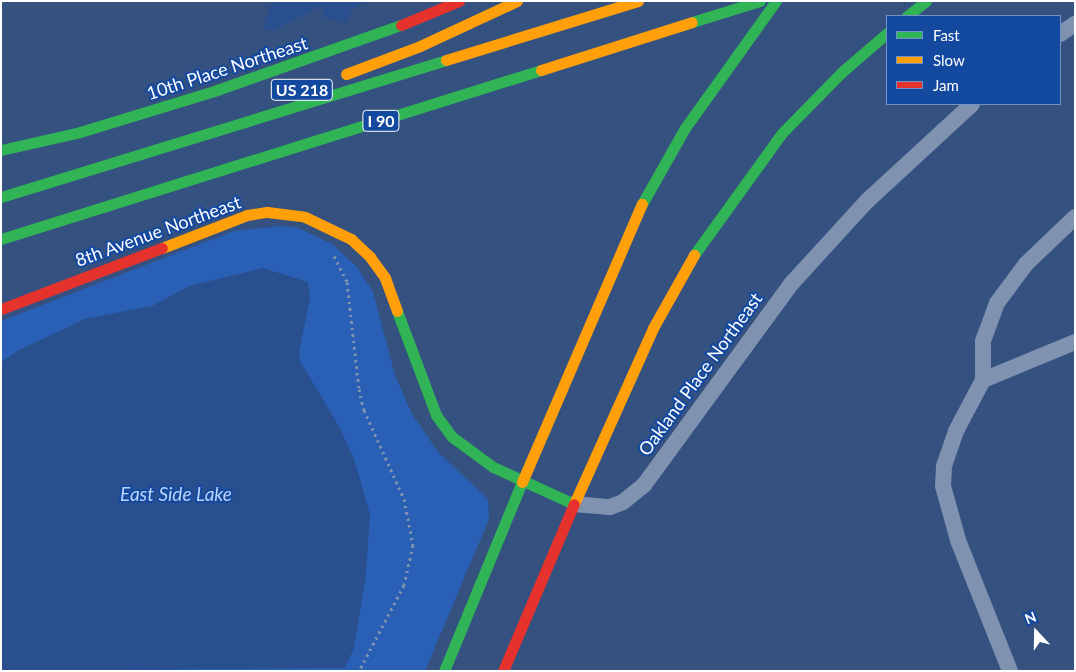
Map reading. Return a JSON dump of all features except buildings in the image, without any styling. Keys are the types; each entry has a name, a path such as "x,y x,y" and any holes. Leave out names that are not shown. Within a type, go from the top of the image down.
{"main road":[{"name":"10th Place Northeast","path":"1,150 80,132 209,93 328,53 459,1"},
{"name":"US 218","path":"333,78 420,46 517,1"},
{"name":"I 90","path":"1,197 638,1"},
{"name":"I 90","path":"1,239 760,1"},
{"path":"444,671 522,482 632,226 664,163 710,92 776,1"},
{"path":"908,15 926,1"},
{"path":"503,671 574,504 653,328 701,242 782,133 843,71 886,34"},
{"name":"US 218","path":"84,171 297,92"},
{"name":"8th Avenue Northeast","path":"1,309 247,215 267,212 305,217 351,239 370,256 385,278 428,396 442,424 463,446 522,482 574,504"}],"street":[{"path":"1061,33 1075,24"},
{"name":"Oakland Place Northeast","path":"574,504 595,508 610,507 623,502 644,484 792,283 868,201 971,105"},
{"path":"1010,671 958,540 944,486 944,466 956,431 983,380 983,341 997,303 1026,264 1075,216"},
{"path":"983,380 1075,342"}],"path":[{"path":"330,252 336,258 347,282 359,389 364,410 404,499 413,545 404,585 359,671"}],"shaded area":[{"name":"East Side Lake","path":"282,226 298,228 332,244 357,267 373,292 395,375 412,414 438,452 488,499 489,519 425,671 1,671 1,321 234,231"}],"water":[{"path":"273,1 365,1 352,10 345,24 323,17 323,5 273,31 266,30 263,26"},
{"name":"East Side Lake","path":"263,268 308,282 310,299 299,351 300,361 340,428 354,459 370,514 366,575 354,648 345,668 1,671 1,362 19,350 85,319 152,306 189,286"}],"traffic: fast":[{"path":"692,22 760,1"},
{"path":"642,204 685,128 776,1"},
{"path":"908,15 926,1"},
{"path":"1,150 80,132 217,90 401,25"},
{"path":"694,255 782,133 843,71 886,34"},
{"path":"1,197 446,60"},
{"path":"1,239 541,70"},
{"path":"397,311 436,415 451,436 493,467 574,504"},
{"path":"444,671 522,482"}],"traffic: slow":[{"path":"346,74 420,46 517,1"},
{"path":"446,60 638,1"},
{"path":"541,70 692,22"},
{"path":"522,482 642,204"},
{"path":"162,248 247,215 267,212 305,217 351,239 370,257 385,278 397,311"},
{"path":"574,504 653,328 694,255"}],"traffic: jam":[{"path":"401,25 459,1"},
{"path":"1,309 162,248"},
{"path":"503,671 574,504"}]}
